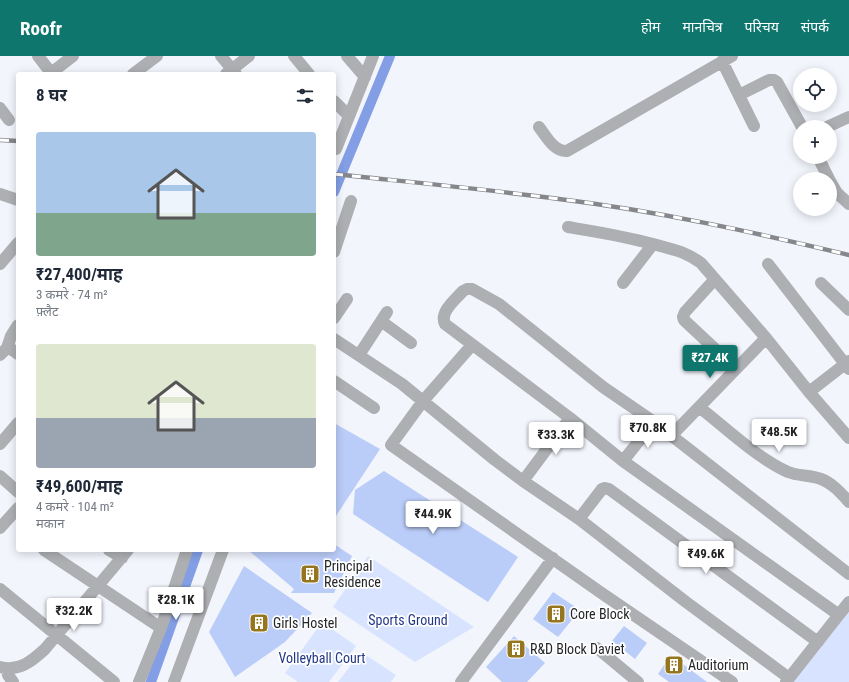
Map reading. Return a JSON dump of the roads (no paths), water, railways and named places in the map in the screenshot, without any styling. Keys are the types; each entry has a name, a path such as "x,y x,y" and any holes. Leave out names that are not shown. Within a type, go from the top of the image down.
{"street":[{"path":"38,56 50,72"},
{"path":"54,72 73,56"},
{"path":"136,72 157,56"},
{"path":"221,56 231,72 249,56"},
{"path":"294,56 307,72"},
{"path":"347,56 365,77"},
{"path":"336,149 373,56"},
{"path":"539,127 557,149 561,152 567,151 727,58 739,95 754,126"},
{"path":"739,95 769,80 774,80 777,82 798,120"},
{"path":"336,103 349,116"},
{"path":"0,108 8,120"},
{"path":"837,122 849,117"},
{"path":"837,193 849,204"},
{"path":"0,194 16,199"},
{"path":"336,246 351,201"},
{"path":"568,227 623,236 691,255 701,263 766,338 809,392 849,438"},
{"path":"623,283 654,244"},
{"path":"0,264 16,245"},
{"path":"768,264 848,365 809,392"},
{"path":"715,279 685,312 683,317 684,320 715,349"},
{"path":"820,283 849,310"},
{"path":"839,615 624,461 570,418 472,345 446,324 444,321 445,312 463,291 467,289 477,291 499,304 604,386 654,422 849,574"},
{"path":"336,315 346,299"},
{"path":"359,355 384,317 411,343"},
{"path":"4,351 16,329"},
{"path":"671,436 766,338"},
{"path":"336,340 402,384 523,481 579,519 788,680 849,602"},
{"path":"472,345 423,401 391,445 732,682"},
{"path":"4,351 11,349 16,353"},
{"path":"336,382 374,408"},
{"path":"700,407 756,452 773,463 789,472 821,479 833,486 849,502"},
{"path":"523,481 570,418"},
{"path":"624,461 654,422"},
{"path":"0,444 16,425"},
{"path":"0,476 16,490"},
{"path":"579,519 602,490 605,488 609,489 818,642"},
{"path":"0,528 16,510"},
{"path":"47,552 161,628"},
{"path":"139,682 161,628 185,552"},
{"path":"174,682 222,552"},
{"path":"13,682 3,668 26,665 45,649 125,554"},
{"path":"461,682 553,558"},
{"path":"0,589 114,682"},
{"path":"597,648 638,682"}],"waterway":[{"path":"336,187 390,56"},
{"path":"151,682 197,552"}],"railway":[{"path":"0,140 16,141"},
{"path":"336,174 503,192 596,204 741,230 849,255"}],"place":[{"name":"Principal Residence","path":"310,574"},
{"name":"Core Block","path":"556,614"},
{"name":"Girls Hostel","path":"259,623"},
{"name":"R&D Block Daviet","path":"516,649"},
{"name":"Auditorium","path":"674,665"}],"park label":[{"name":"Sports Ground","path":"408,620"},
{"name":"Volleyball Court","path":"322,658"}]}
